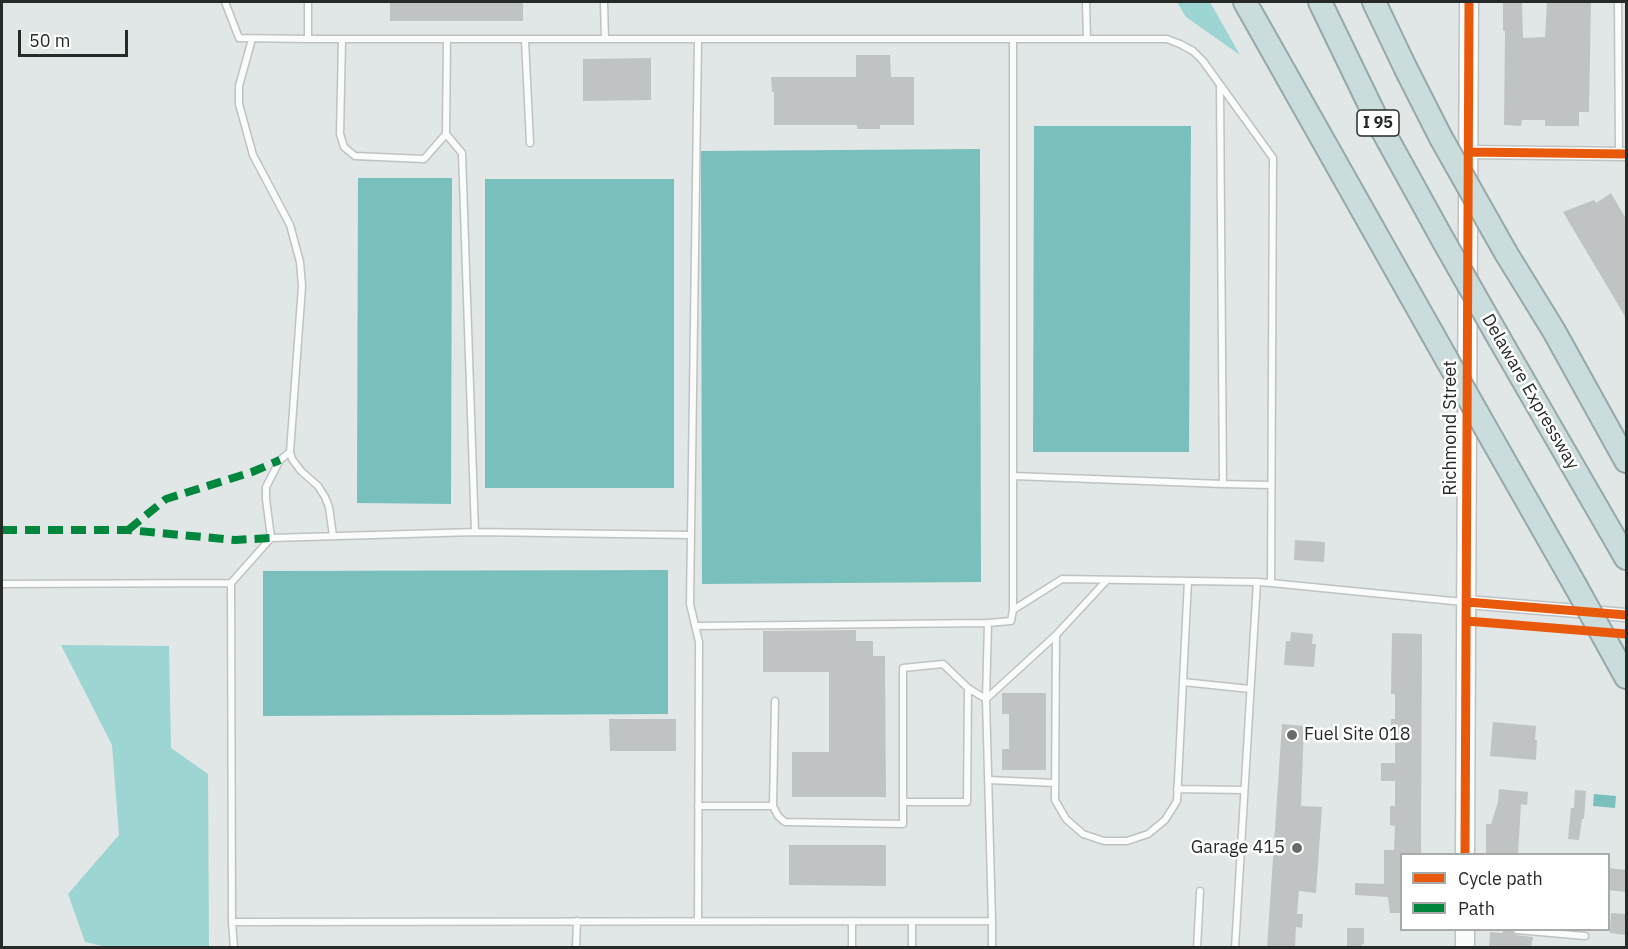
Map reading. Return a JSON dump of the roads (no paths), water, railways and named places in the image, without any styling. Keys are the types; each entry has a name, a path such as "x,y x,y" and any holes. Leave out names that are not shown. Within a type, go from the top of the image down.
{"highway":[{"path":"1245,2 1626,677"},
{"name":"Delaware Expressway","path":"1320,2 1379,124 1626,558"},
{"name":"I 95","path":"1374,2 1442,138 1626,461"},
{"path":"1554,331 1626,438"}],"main road":[{"name":"Richmond Street","path":"1465,853 1469,2"},
{"path":"1465,931 1465,948"}],"street":[{"path":"1469,152 1623,154"},
{"path":"1467,602 1626,615"}],"lane":[{"path":"225,2 239,38 252,39 1167,39 1193,51 1203,61 1273,158 1271,583"},
{"path":"308,2 308,39"},
{"path":"604,2 605,39"},
{"path":"1086,2 1087,39"},
{"path":"1618,2 1623,154"},
{"path":"252,39 239,86 242,122 253,155 290,225 300,262 302,286 290,452 301,471 318,486 325,497 329,507 333,536"},
{"path":"695,626 1011,621 1013,610 1013,39"},
{"path":"342,40 340,134 341,141 349,153 356,156 424,159 446,134"},
{"path":"447,40 446,134 462,153 475,532"},
{"path":"525,40 530,143"},
{"path":"698,40 690,604 699,642 698,921"},
{"path":"1220,85 1223,484"},
{"path":"271,538 266,499 267,487 280,460 290,452"},
{"path":"1013,476 1271,485"},
{"path":"234,948 231,583 271,538 475,532 691,535"},
{"path":"1013,610 1062,579 1257,582 1467,602"},
{"path":"986,699 1056,635 1107,580"},
{"path":"1056,635 1055,800 1066,819 1083,834 1104,841 1126,841 1148,834 1165,820 1176,801 1188,581"},
{"path":"1234,948 1257,582"},
{"path":"2,584 231,583"},
{"path":"988,623 986,699 992,948"},
{"path":"775,701 773,806 778,816 785,822 903,824 903,668 943,664 968,688 986,699"},
{"path":"1183,682 1250,689"},
{"path":"903,802 967,802 968,688"},
{"path":"989,780 1055,783"},
{"path":"1177,789 1244,790"},
{"path":"698,806 773,806"},
{"path":"1197,948 1200,891"},
{"path":"576,948 577,921"},
{"path":"852,921 852,948"},
{"path":"912,921 912,948"},
{"path":"232,922 992,921"},
{"path":"1529,931 1585,936"}],"place":[{"name":"Fuel Site 018","path":"1292,735"},
{"name":"Garage 415","path":"1297,848"}]}
